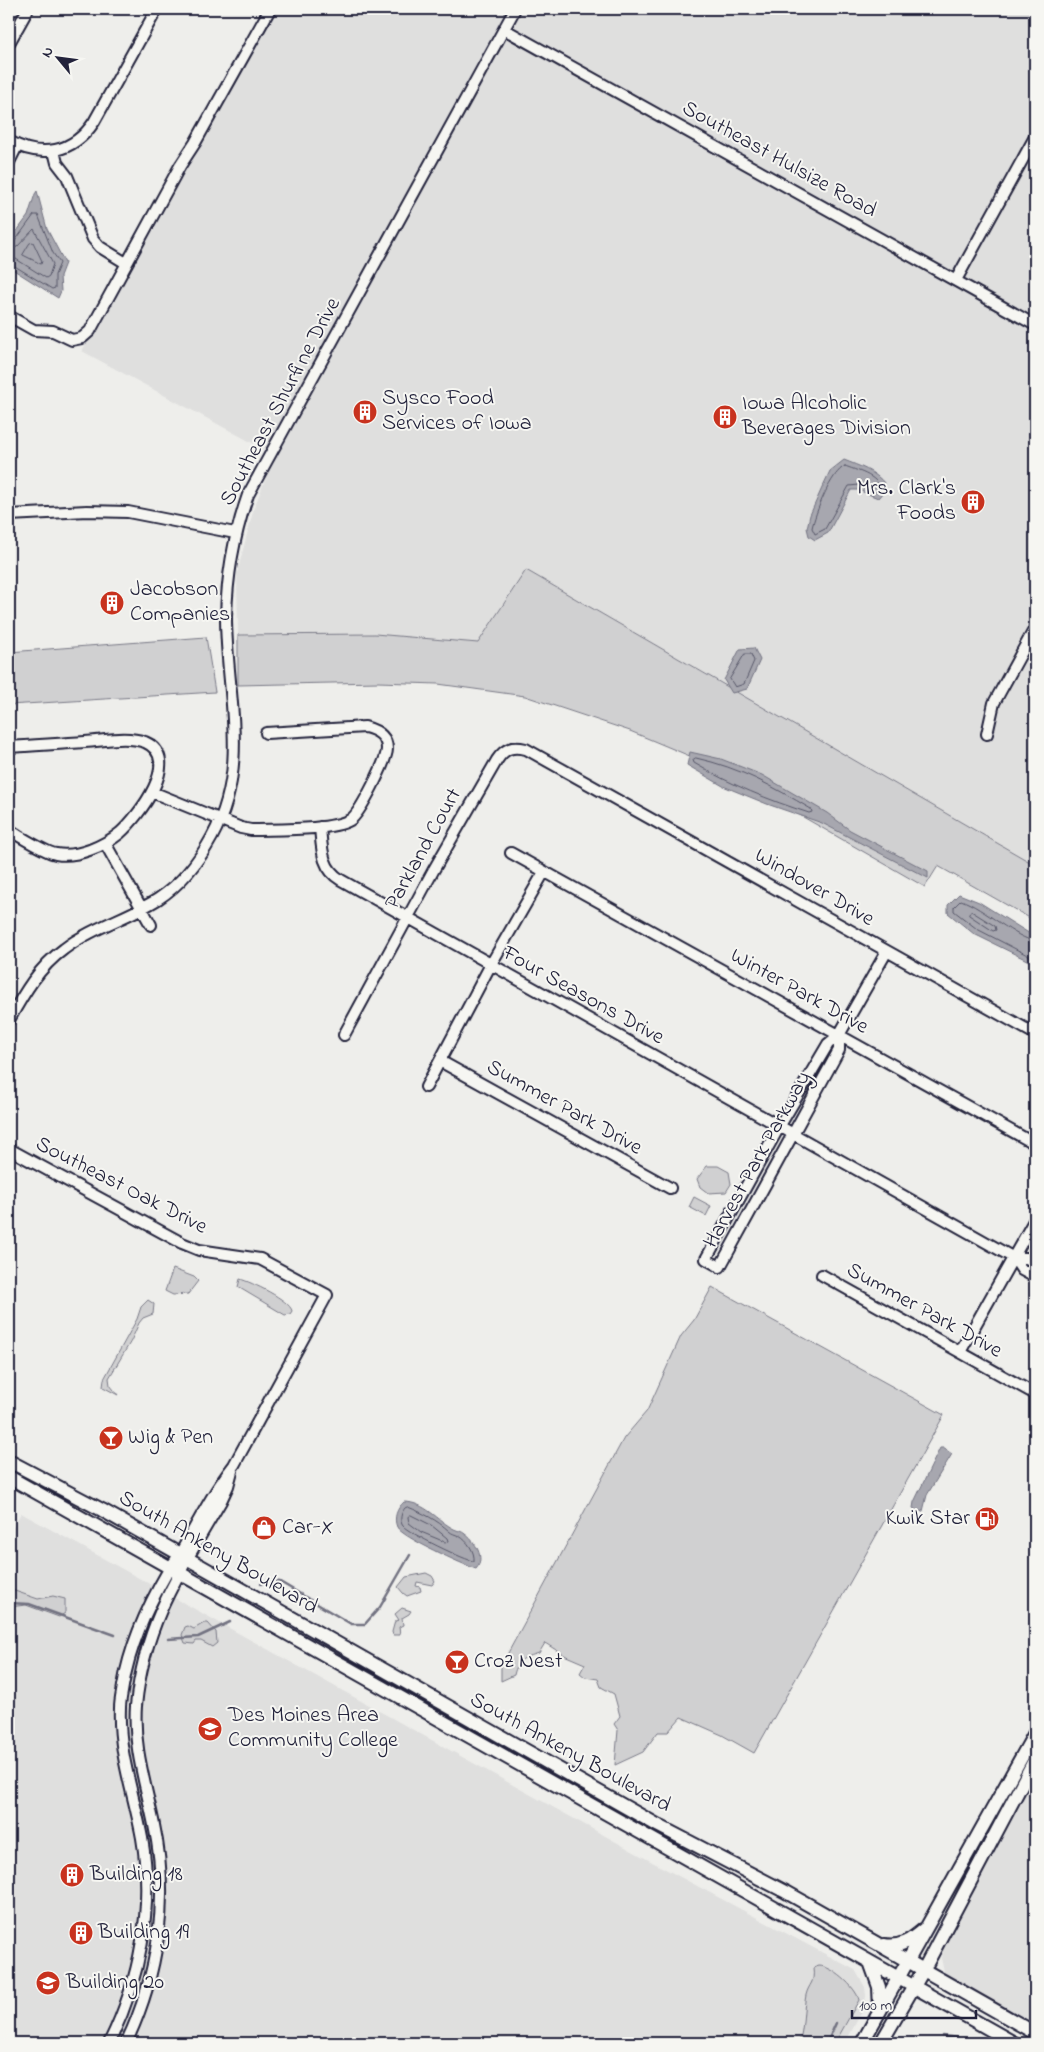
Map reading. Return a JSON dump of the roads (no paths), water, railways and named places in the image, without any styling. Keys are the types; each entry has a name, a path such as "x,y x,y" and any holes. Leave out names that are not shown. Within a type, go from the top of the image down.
{"main road":[{"name":"South Ankeny Boulevard","path":"9,1461 184,1557 674,1834 786,1892 879,1945 903,1970 919,1978 1014,2043"},
{"name":"South Ankeny Boulevard","path":"9,1477 870,1962 903,1970 1035,2033"},
{"path":"479,1742 487,1729"},
{"path":"862,2043 1035,1733"},
{"path":"881,2043 919,1978 1035,1759"},
{"path":"879,1945 900,1946 913,1939 929,1924"},
{"path":"870,1962 880,1987 880,2010"}],"street":[{"path":"9,162 13,144 36,152 54,151 72,144 89,130 156,9"},
{"path":"9,316 34,330 53,331 72,340 82,338 90,331 126,263 270,9"},
{"name":"Southeast Shurfine Drive","path":"9,1020 38,973 63,949 164,894 193,866 206,848 221,820 229,794 234,767 226,617 231,554 235,534 248,495 515,9"},
{"path":"9,43 24,10"},
{"name":"Southeast Hulsize Road","path":"504,29 1035,325"},
{"path":"956,280 1035,137"},
{"path":"54,151 57,162 67,176 93,240 100,247 126,263"},
{"path":"9,515 87,511 128,512 235,534"},
{"path":"987,734 994,703 1035,628"},
{"path":"152,792 241,828 252,830 320,827 350,820 359,811 384,760 387,749 384,738 377,731 365,727 266,733"},
{"path":"9,747 113,739 144,742 153,747 159,759 161,773 152,792 134,820 105,843 71,854 56,854 9,830"},
{"name":"Parkland Court","path":"344,1035 407,918 502,752 510,748 526,749 573,775"},
{"name":"Windover Drive","path":"573,775 1035,1034"},
{"name":"Four Seasons Drive","path":"320,827 324,859 334,876 490,966 1014,1258 1022,1270 1035,1277"},
{"path":"105,843 151,925"},
{"name":"Winter Park Drive","path":"511,854 1035,1144"},
{"path":"426,1087 490,966 544,872"},
{"name":"Harvest Park Parkway","path":"839,1035 840,1050 720,1267 706,1259 779,1127 828,1044 839,1035 888,951"},
{"name":"Summer Park Drive","path":"440,1061 670,1188"},
{"name":"Southeast Oak Drive","path":"9,1149 182,1243 199,1250 238,1254 260,1259 327,1295 234,1465 221,1501 184,1557"},
{"path":"960,1352 1035,1219"},
{"name":"Four Seasons Drive","path":"1014,1258 1027,1258 1035,1263"},
{"name":"Summer Park Drive","path":"822,1275 1035,1394"},
{"path":"109,2043 124,2011 137,1968 146,1902 142,1839 123,1756 120,1707 126,1669 138,1628 184,1557"},
{"path":"126,2043 137,2019 149,1983 158,1941 161,1901 158,1848 139,1758 136,1708 141,1670 150,1635 175,1571"}],"water":[{"path":"37,191 47,229 65,263 60,276 61,291 58,298 9,267 9,242 28,216"},
{"path":"844,460 866,469 881,479 885,484 884,491 878,498 858,490 851,490 828,533 815,540 809,536 807,528 810,515 830,471"},
{"path":"754,648 760,660 747,689 732,693 724,680 740,649"},
{"path":"690,752 721,759 762,775 827,813 850,830 928,871 928,878 822,823 723,786 687,765"},
{"path":"959,894 979,902 1035,937 1035,964 974,934 948,913 948,905"},
{"path":"940,1448 952,1454 927,1495 923,1511 919,1512 913,1508 914,1502"},
{"path":"404,1502 425,1508 448,1526 463,1532 469,1537 476,1545 480,1555 479,1565 476,1569 434,1550 401,1532 396,1524 396,1517 399,1507"}],"waterway":[{"path":"261,1584 268,1580 280,1582 351,1624 365,1624 380,1607 410,1555"},
{"path":"9,1603 29,1604 115,1635"},
{"path":"168,1639 198,1637 230,1622"},
{"path":"827,2043 836,2023"},
{"path":"943,2036 958,2038 968,2043"},
{"path":"908,2043 915,2040"}],"place":[{"name":"Sysco Food Services of Iowa","path":"365,412"},
{"name":"Iowa Alcoholic Beverages Division","path":"725,417"},
{"name":"Mrs. Clark's Foods","path":"973,502"},
{"name":"Jacobson Companies","path":"112,603"},
{"name":"Wig & Pen","path":"111,1438"},
{"name":"Kwik Star","path":"987,1519"},
{"name":"Car-X","path":"264,1528"},
{"name":"Croz Nest","path":"457,1662"},
{"name":"Des Moines Area Community College","path":"210,1729"},
{"name":"Building 18","path":"72,1875"},
{"name":"Building 19","path":"81,1933"},
{"name":"Building 20","path":"48,1983"}]}
